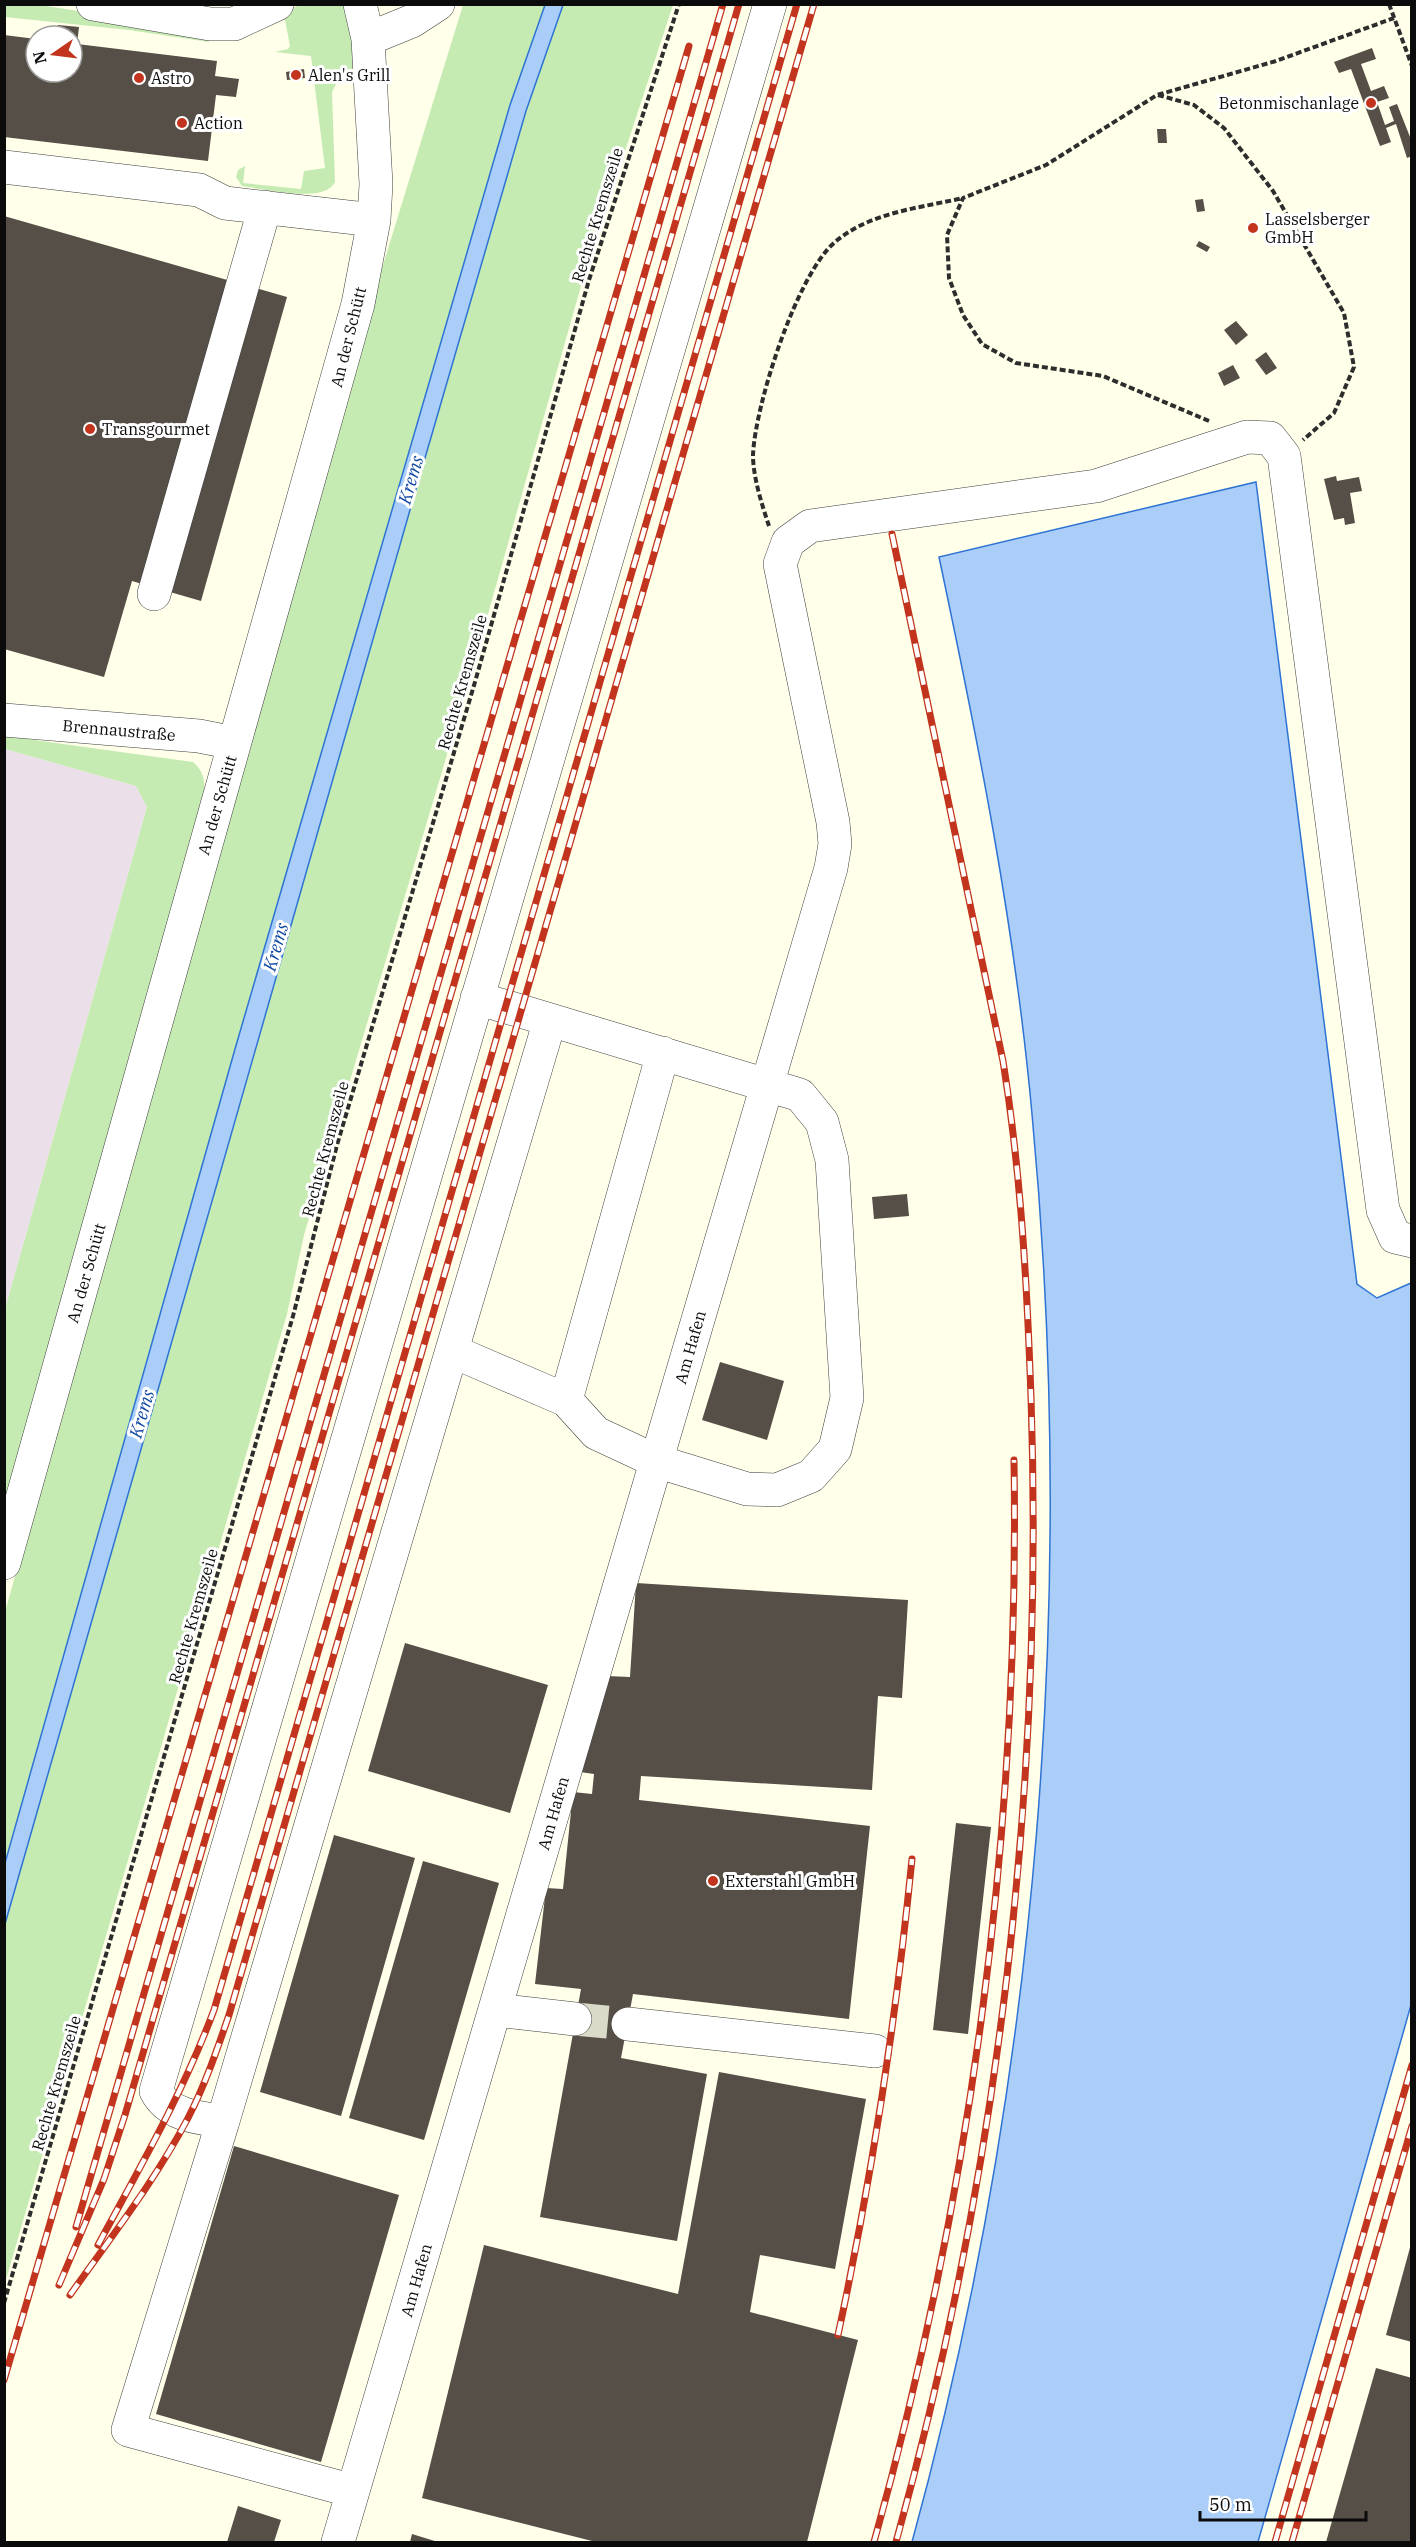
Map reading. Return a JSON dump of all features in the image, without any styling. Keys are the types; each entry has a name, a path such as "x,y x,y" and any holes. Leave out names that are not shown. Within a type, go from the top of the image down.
{"street":[{"path":"93,4 210,24 234,24 277,4"},
{"name":"An der Schütt","path":"4,1563 347,347 374,220 375,155 368,39 360,4"},
{"path":"368,39 412,21 438,4"},
{"path":"224,2121 189,2117 161,2102 156,2091 770,4"},
{"path":"4,167 199,190 225,203 374,220"},
{"path":"154,594 265,207"},
{"path":"780,564 788,542 810,526 1096,486 1247,437 1270,438 1284,456 1383,1210 1395,1237 1412,1241"},
{"name":"Am Hafen","path":"338,2542 831,868 835,844 833,822 780,564"},
{"name":"Brennaustraße","path":"4,720 200,736 234,743"},
{"path":"452,1351 566,1400 596,1433 656,1461 747,1489 777,1490 811,1476 835,1449 847,1398 832,1160 822,1122 800,1095 477,998"},
{"path":"353,2491 128,2430 224,2121 550,1020"},
{"path":"566,1400 663,1053"},
{"path":"495,2010 575,2019"},
{"path":"627,2024 875,2051"}],"path":[{"name":"Rechte Kremszeile","path":"4,2302 293,1316 337,1145 475,682 589,280 661,52 679,4"},
{"path":"1389,4 1412,66"},
{"path":"780,564 763,507 753,457 760,416 778,352 809,274 835,242 873,219 963,198 1046,165 1157,95 1276,61 1394,18"},
{"path":"1157,95 1194,105 1224,128 1273,191 1344,313 1354,367 1334,413 1284,456"},
{"path":"963,198 947,235 949,278 963,315 982,344 1016,363 1103,376 1247,437"}],"shaded area":[{"path":"5,749 136,786 147,807 5,1309"}],"green space":[{"path":"5,5 40,5 210,32 209,42 84,24 5,17"},
{"path":"300,5 343,5 349,17 355,67 340,76 332,92 335,182 329,189 307,194 242,186 236,177 238,170 245,166 243,183 301,189 304,171 325,168 311,56 275,52 288,49 290,46 284,15 287,10"},
{"path":"463,5 545,5 510,105 235,1049 5,1863 5,1612 375,291"},
{"path":"563,5 673,5 583,279 469,681 304,1235 287,1314 5,2283 5,1924 418,482 526,111"},
{"path":"5,736 193,762 202,774 204,798 5,1512 5,1309 147,807 136,786 5,749"}],"water":[{"name":"Krems","path":"545,5 563,5 526,111 418,482 5,1924 5,1863 235,1049 510,105"},
{"path":"1256,482 1357,1284 1377,1298 1411,1283 1411,2005 1258,2542 912,2542 955,2367 991,2191 1018,2012 1036,1833 1047,1653 1050,1473 1045,1293 1025,1044 994,834 939,557"}],"building":[{"path":"4,35 24,38 24,84 84,84 84,45 217,61 215,76 239,79 236,97 216,95 208,161 4,137"},
{"name":"Betonmischanlage","path":"1372,48 1376,59 1361,64 1371,91 1384,86 1389,98 1377,102 1385,125 1394,121 1389,107 1397,104 1412,142 1412,156 1407,158 1396,124 1386,128 1391,142 1380,146 1351,69 1339,73 1334,62"},
{"path":"304,69 305,78 287,80 286,72"},
{"path":"1157,129 1166,129 1167,143 1158,143"},
{"path":"1203,199 1205,211 1197,212 1195,200"},
{"name":"Transgourmet","path":"4,216 287,297 201,601 132,581 104,677 4,649"},
{"path":"1199,241 1210,247 1207,252 1196,246"},
{"path":"1236,321 1248,335 1236,345 1224,330"},
{"path":"1266,352 1277,368 1266,375 1255,360"},
{"path":"1233,365 1240,378 1224,386 1218,373"},
{"path":"1336,476 1337,481 1359,477 1362,491 1350,493 1355,523 1345,525 1344,518 1334,520 1324,479"},
{"path":"907,1194 909,1216 874,1219 872,1197"},
{"path":"720,1362 784,1381 767,1440 702,1420"},
{"path":"636,1583 908,1600 902,1698 878,1696 872,1790 641,1776 639,1800 870,1826 849,2019 633,1994 621,2058 707,2074 677,2241 540,2217 581,1989 535,1984 546,1888 563,1889 573,1792 592,1794 594,1774 580,1772 607,1676 630,1677"},
{"path":"405,1643 548,1685 510,1813 368,1771"},
{"path":"956,1823 991,1827 968,2034 933,2030"},
{"path":"334,1835 415,1858 341,2116 260,2092"},
{"path":"423,1861 499,1883 424,2140 349,2118"},
{"path":"719,2072 866,2099 835,2269 760,2255 750,2312 858,2340 807,2542 596,2542 422,2498 484,2245 678,2294"},
{"path":"234,2146 399,2195 321,2462 156,2414"},
{"path":"1412,2244 1412,2342 1386,2335"},
{"path":"1376,2368 1412,2378 1412,2542 1326,2542"},
{"path":"238,2506 281,2520 274,2542 227,2542"},
{"path":"412,2534 438,2542 410,2542"}],"tunnel":[{"path":"575,2019 628,2024"}],"railway":[{"path":"76,2227 723,4"},
{"path":"59,2285 104,2179 125,2115 739,4"},
{"path":"98,2245 175,2100 214,2010 797,4"},
{"path":"70,2295 132,2208 175,2141 200,2093 229,2015 814,4"},
{"path":"4,2380 689,46"},
{"path":"892,534 1003,1061 1009,1103 1019,1187 1027,1313 1033,1542 1030,1686 1021,1831 1007,1975 987,2119 962,2261 932,2402 896,2542"},
{"path":"874,2542 908,2410 938,2276 963,2142 983,2006 998,1870 1008,1733 1014,1597 1014,1460"},
{"path":"838,2335 862,2217 882,2098 912,1859"},
{"path":"1275,2542 1412,2065"},
{"path":"1292,2542 1412,2126"}],"place":[{"name":"Alen's Grill","path":"296,75"},
{"name":"Astro","path":"139,78"},
{"name":"Betonmischanlage","path":"1371,103"},
{"name":"Action","path":"182,123"},
{"name":"Lasselsberger GmbH","path":"1253,228"},
{"name":"Transgourmet","path":"90,429"},
{"name":"Exterstahl GmbH","path":"713,1881"}]}
